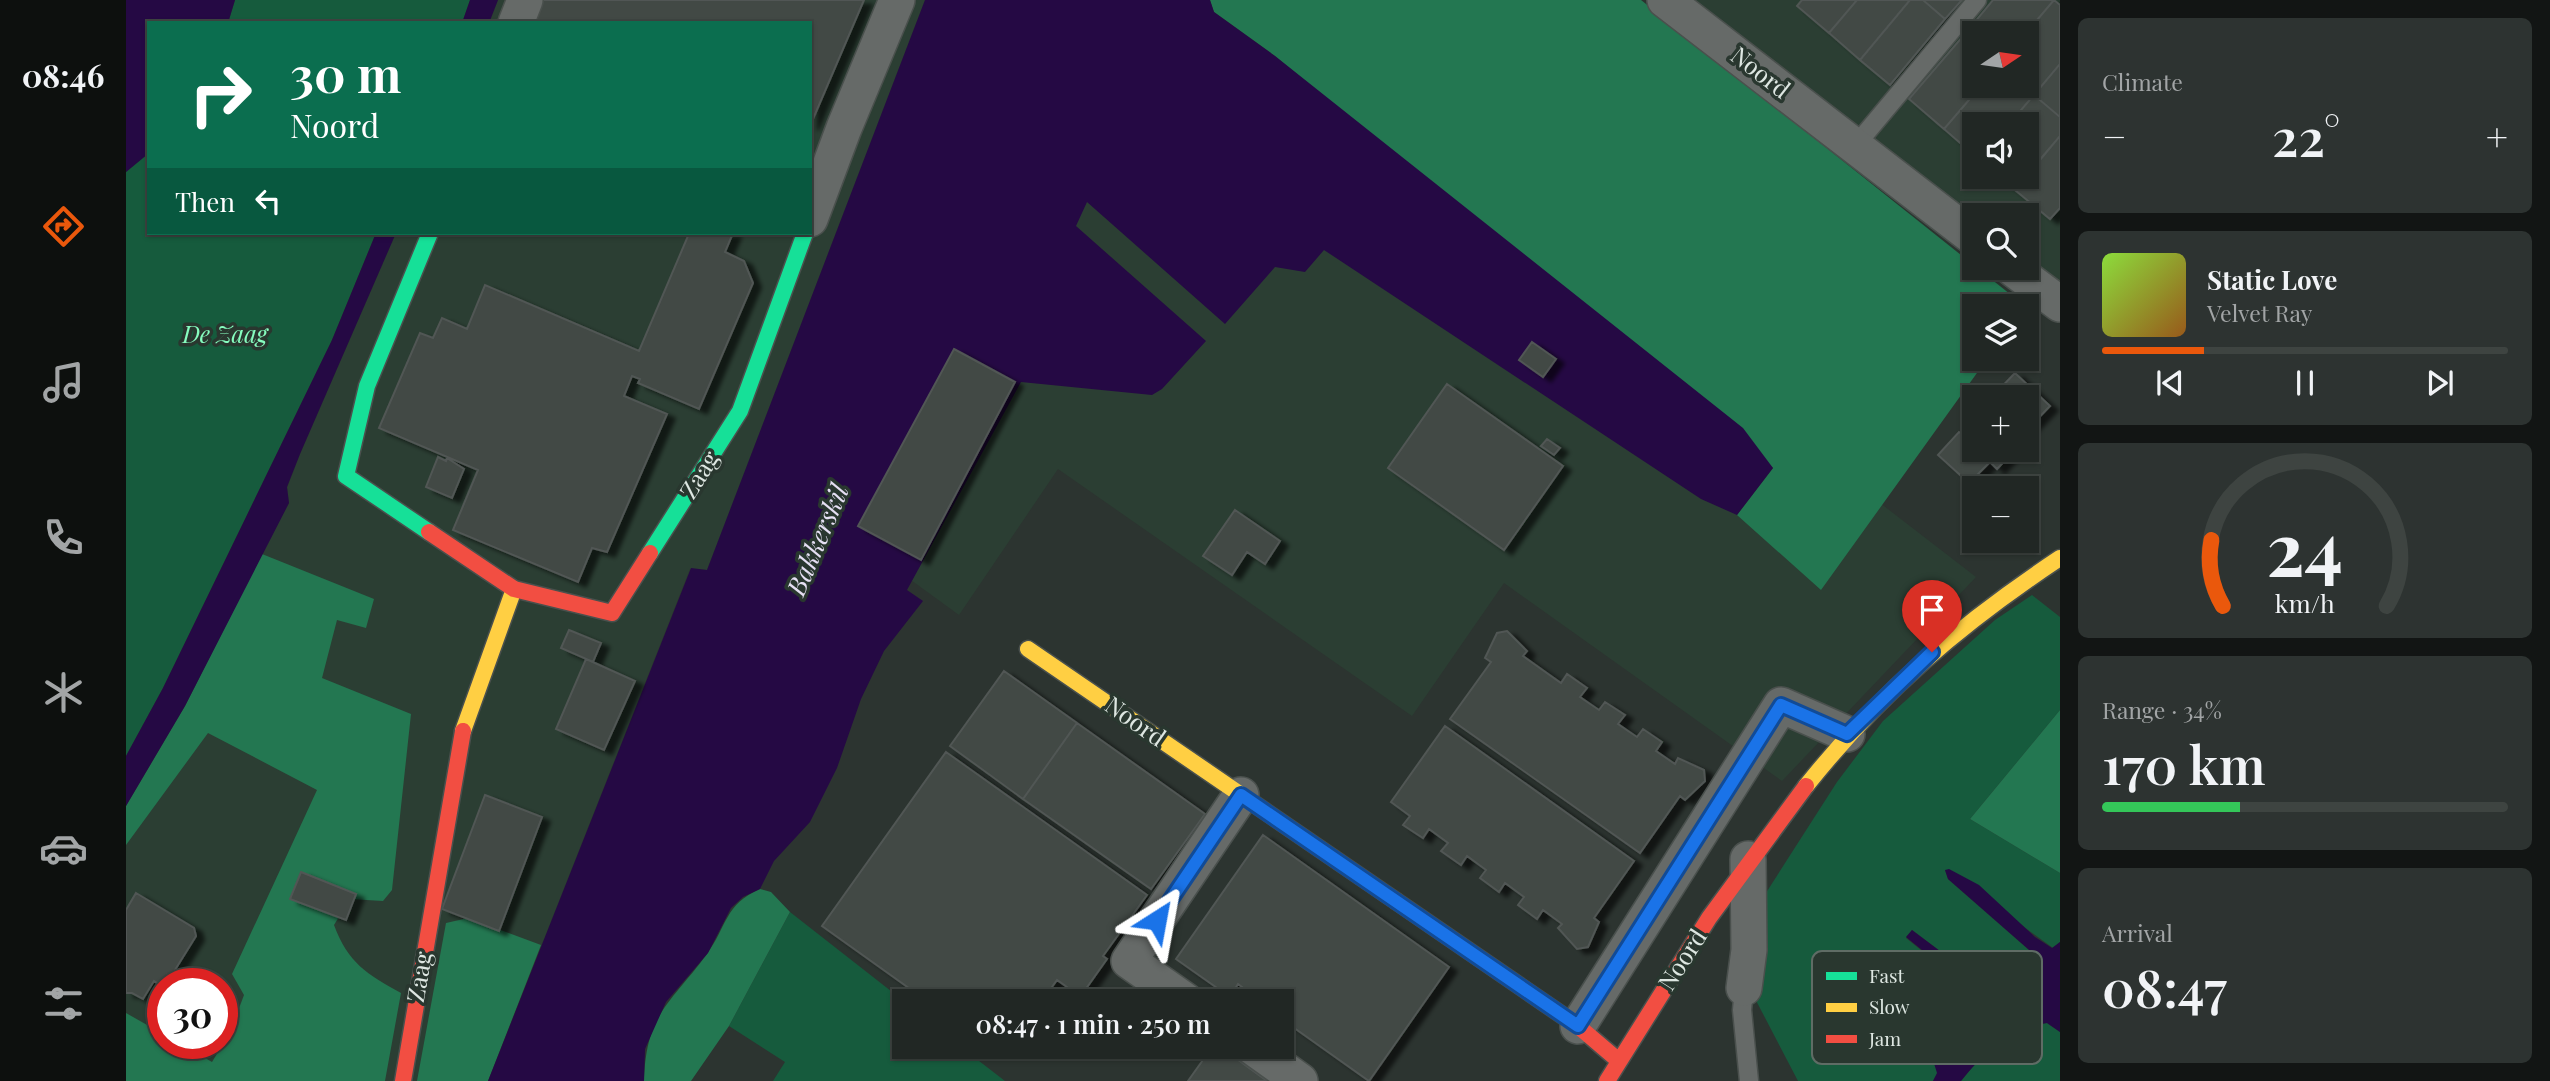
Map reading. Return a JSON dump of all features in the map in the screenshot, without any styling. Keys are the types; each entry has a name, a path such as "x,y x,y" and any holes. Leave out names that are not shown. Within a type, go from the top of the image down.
{"street":[{"path":"517,21 525,0"},
{"path":"812,214 897,0"},
{"name":"Noord","path":"1665,0 1962,229"},
{"name":"Zaag","path":"429,235 367,386 346,476 514,589 612,613 740,411 804,235"},
{"path":"2028,280 2060,304"},
{"name":"Noord","path":"1607,1081 1748,859 1847,734 1913,667 1970,622 2060,558"},
{"name":"Zaag","path":"403,1081 461,736 514,589"},
{"name":"Noord","path":"1028,649 1578,1026 1619,1061"},
{"path":"1578,1026 1781,705 1847,734"},
{"path":"1169,989 1129,961 1241,795"},
{"name":"Noord","path":"1744,988 1749,950 1748,859"},
{"path":"1269,1059 1300,1081"}],"lane":[{"path":"1855,146 1977,0"},
{"path":"1744,988 1742,1010 1749,1081"}],"shaded area":[{"path":"498,0 925,0 707,570 690,569 488,1081 126,1081 126,806 289,503 287,488 395,235 812,235 812,21 490,21"},
{"path":"1093,0 1228,0 1976,577 1782,781 1504,583 1412,716 1058,469 959,615 849,535"},
{"path":"1659,0 2060,0 2060,320 2039,303 2039,294 2027,294 2009,280 2039,280 2039,203 1962,203 1962,242"}],"green space":[{"path":"235,0 470,0 463,21 229,21"},
{"path":"1210,0 1641,0 1962,256 1962,280 1992,280 2010,294 1962,294 1962,371 1978,371 1968,385 1962,385 1962,394 1821,590 1737,515 1773,468 1275,56 1214,12"},
{"name":"De Zaag","path":"147,155 147,235 375,235 332,340 163,688 126,756 126,172"},
{"path":"262,554 374,599 366,628 337,620 322,678 411,714 392,890 383,901 350,899 334,925 352,958 378,980 401,993 385,1081 126,1081 126,1013 147,1025 147,1059 207,1059 212,1062 214,1059 238,1059 238,1011 244,995 238,984 238,968 235,968 317,790 208,733 126,845 126,806 185,706"},
{"path":"2032,595 2060,617 2060,710 1970,819 2060,873 2060,942 2053,948 1945,870 1948,879 2030,951 1940,951 1912,930 1906,938 1922,951 1812,951 1812,1064 1935,1064 1938,1073 1933,1081 1798,1081 1750,989 1755,910 1837,782 1883,721 1995,620"},
{"path":"2060,710 2060,873 1970,819"},
{"path":"760,889 771,892 790,912 729,1026 691,1081 644,1081 650,1039 663,1010 714,944 733,909 748,895"},
{"path":"790,912 892,992 892,1059 977,1059 1005,1081 773,1081 785,1062 729,1026"},
{"path":"468,918 541,945 488,1081 417,1081 446,923"},
{"path":"2047,1023 2060,1032 2060,1081 1961,1081 1976,1064 2042,1064 2042,1024"}],"water":[{"path":"126,0 235,0 229,21 147,21 147,155 126,172"},
{"path":"470,0 498,0 490,21 463,21"},
{"name":"Bakkerskil","path":"925,0 1210,0 1214,12 1275,56 1743,428 1773,468 1737,515 1701,499 1324,250 1305,272 1275,267 1225,324 1087,202 1076,226 1206,341 1162,389 1152,395 1021,382 907,590 923,601 884,651 861,699 837,768 810,822 774,861 760,889 743,897 731,908 708,953 666,1002 645,1049 644,1081 488,1081 691,568 707,570"},
{"path":"375,235 395,235 300,454 287,487 289,503 185,706 126,806 126,756 163,688 332,340"},
{"path":"1949,869 1979,885 2035,937 2052,948 2060,942 2060,1032 2047,1023 2042,1024 2042,951 2030,951 1948,879 1945,870"},
{"path":"1912,930 1940,951 1923,951 1906,937"},
{"path":"1934,1064 1976,1064 1961,1081 1933,1081 1937,1073"}],"building":[{"path":"538,0 864,0 812,121 812,21 529,21"},
{"path":"1802,0 1857,0 1829,33 1797,6"},
{"path":"1857,0 1910,0 1860,60 1829,33"},
{"path":"1910,0 1923,0 1945,19 1890,85 1860,60"},
{"path":"1923,0 1962,0 1945,19"},
{"path":"1993,0 2054,0 2036,21 1976,21"},
{"path":"2054,0 2060,5 2060,64 2039,89 2039,21 2036,21"},
{"path":"1962,37 1962,98 1971,98 1944,129 1909,99"},
{"path":"2060,64 2060,117 2038,98 2039,89"},
{"path":"1971,98 2031,98 2019,112 1962,112 1962,145 1944,129"},
{"path":"2031,98 2038,98 2060,117 2060,136 2039,161 2039,112 2019,112"},
{"path":"2060,136 2060,208 2050,219 2039,210 2039,203 2031,203 2015,190 2039,189 2039,161"},
{"path":"685,235 732,235 725,252 744,261 753,283 699,409 638,383 640,379 632,376 624,396 667,414 607,552 592,548 578,582 453,530 478,470 379,428 420,333 433,338 442,318 467,329 485,285 639,351 688,236"},
{"path":"1532,342 1556,359 1543,377 1519,360"},
{"path":"954,349 1015,382 921,560 858,526"},
{"path":"2015,373 2028,385 2004,385"},
{"path":"1447,384 1563,466 1504,550 1388,468"},
{"path":"2039,396 2050,406 2039,417"},
{"path":"1959,432 1962,434 1962,462 1990,462 1976,476 1962,477 1938,455"},
{"path":"1547,439 1560,448 1554,455 1541,446"},
{"path":"438,457 446,461 447,458 464,469 452,498 426,487"},
{"path":"1990,462 2004,462 1997,469"},
{"path":"1235,510 1280,541 1265,564 1247,552 1232,575 1203,556"},
{"path":"569,630 601,643 593,662 561,648"},
{"path":"1507,631 1527,651 1523,656 1561,683 1567,674 1587,688 1580,697 1599,710 1605,702 1625,715 1618,724 1637,737 1643,729 1662,742 1656,751 1675,764 1678,758 1704,770 1705,781 1685,800 1680,796 1640,853 1450,719 1491,662 1485,658 1497,633"},
{"path":"586,659 635,681 604,750 556,729"},
{"path":"1004,671 1077,723 1023,799 950,746"},
{"path":"1077,723 1205,814 1151,889 1023,799"},
{"path":"1445,726 1634,861 1594,918 1599,922 1588,947 1577,949 1558,928 1562,924 1543,910 1537,919 1518,905 1524,897 1505,883 1499,892 1480,878 1486,870 1467,856 1461,865 1441,851 1448,843 1429,829 1423,838 1403,825 1410,816 1391,802"},
{"path":"946,752 1147,895 1103,956 1107,959 1086,989 1070,989 1057,980 1051,989 910,989 822,926"},
{"path":"485,795 542,817 499,931 442,909"},
{"path":"1263,835 1449,967 1369,1081 1294,1028 1294,989 1241,989 1242,987 1238,984 1235,989 1219,989 1176,959"},
{"path":"301,872 356,894 346,920 290,899"},
{"path":"136,893 194,928 196,936 176,968 147,968 147,992 143,999 126,993 126,910"},
{"path":"1204,1059 1237,1059 1267,1081 1188,1081"}],"traffic: fast":[{"path":"429,235 367,386 346,476 429,532"},
{"path":"650,553 740,411 804,235"}],"traffic: slow":[{"path":"1806,786 1864,720 1924,661 1988,609 2060,558"},
{"path":"463,731 514,589"},
{"path":"1028,649 1396,901"}],"traffic: jam":[{"path":"429,532 514,589 612,613 650,553"},
{"path":"403,1081 463,731"},
{"path":"1607,1081 1709,918 1806,786"},
{"path":"1396,901 1578,1026 1619,1061"}],"route":[{"path":"1157,920 1241,795 1578,1026 1781,705 1847,734 1913,667 1932,652"}]}
